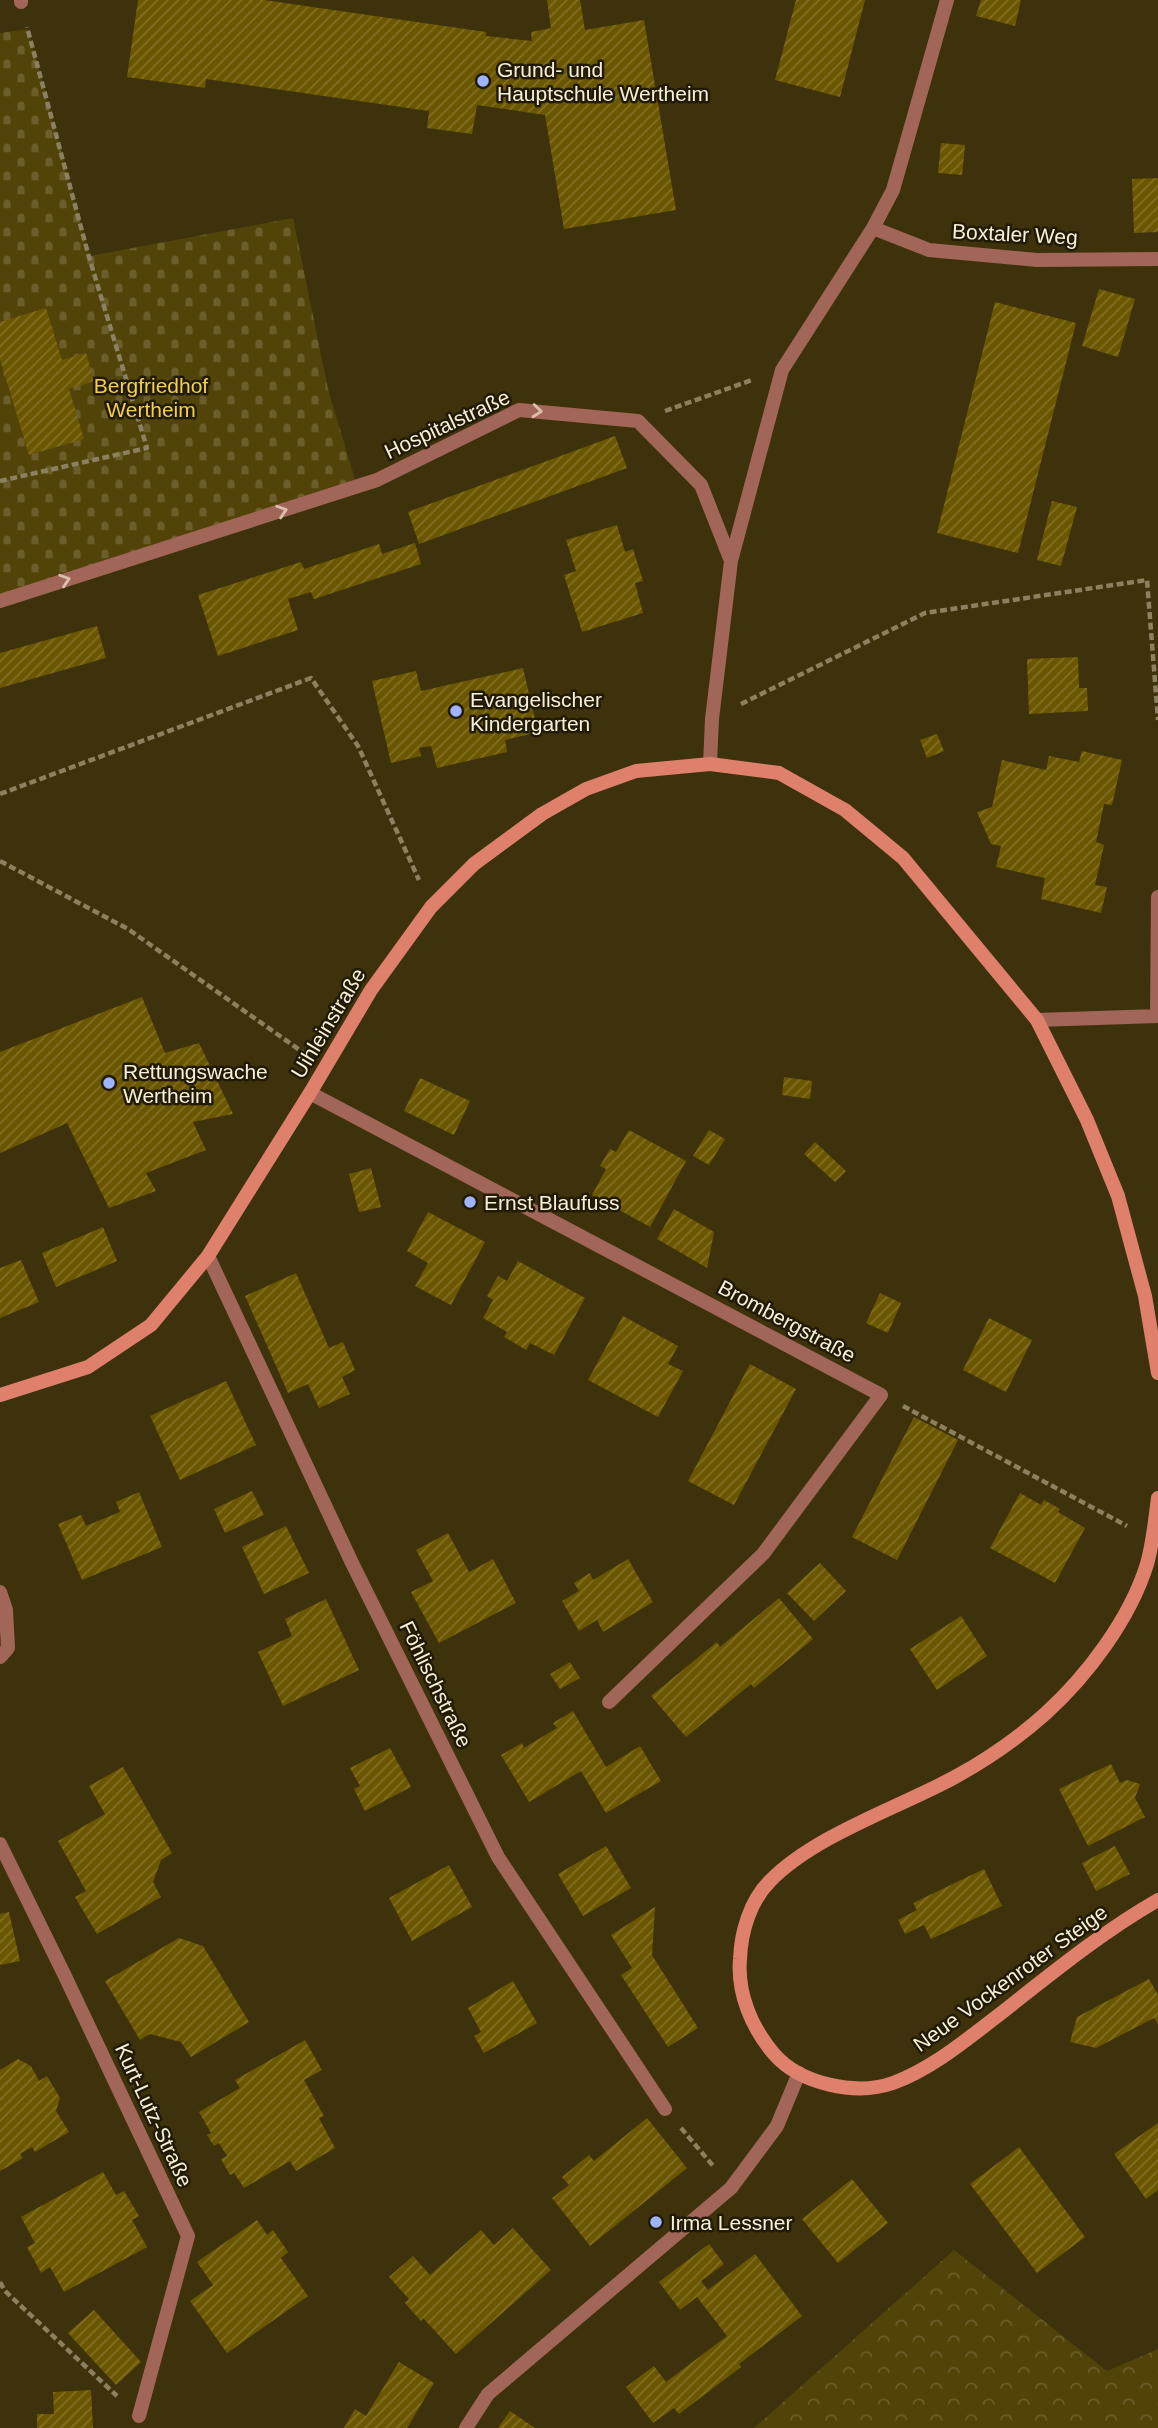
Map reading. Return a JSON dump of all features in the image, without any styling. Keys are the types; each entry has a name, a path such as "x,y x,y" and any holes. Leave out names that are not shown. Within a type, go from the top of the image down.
{"main road":[{"name":"Uihleinstraße","path":"0,1395 88,1367 151,1325 208,1256 371,990 431,907 474,864 542,814 586,789 636,771 710,764"},
{"path":"710,764 779,773 845,810 902,858 1037,1020 1087,1120 1118,1196 1145,1296 1158,1373"},
{"name":"Neue Vockenroter Steige","path":"1158,1498 1152,1544 1136,1591 1104,1647 1079,1681 1044,1715 956,1777 801,1854 768,1883 752,1909 741,1938 738,1978 751,2020 777,2058 799,2073 843,2087 867,2088 891,2084 939,2061 1087,1946 1158,1900"}],"street":[{"path":"710,764 712,719 731,561 782,370 873,228 893,190 947,0"},
{"name":"Boxtaler Weg","path":"873,228 929,250 1037,260 1158,259"},
{"name":"Hospitalstraße","path":"0,601 377,480 519,410 638,421"},
{"path":"638,421 701,485 731,561"},
{"path":"1037,1020 1157,1016 1158,897"},
{"name":"Brombergstraße","path":"310,1093 881,1395"},
{"name":"Föhlischstraße","path":"208,1256 353,1565 498,1857 665,2109"},
{"path":"609,1702 763,1554 881,1395"},
{"path":"0,1592 6,1610 8,1648 0,1657"},
{"name":"Kurt-Lutz-Straße","path":"0,1844 188,2236 139,2416"},
{"path":"466,2428 488,2394 731,2188 777,2126 799,2073"}],"path":[{"path":"0,481 146,448 89,257 21,1"},
{"path":"638,421 782,370"},
{"path":"712,719 925,613 1147,580 1158,720"},
{"path":"0,794 311,678 358,746 431,907"},
{"path":"0,861 128,929 325,1067"},
{"path":"881,1395 1124,1524 1152,1544"},
{"path":"665,2109 731,2188"},
{"path":"0,2282 5,2291 139,2416"}],"green space":[{"name":"Bergfriedhof Wertheim","path":"28,29 90,256 293,218 328,389 357,486 0,601 0,33"},
{"path":"954,2250 1107,2371 1158,2349 1158,2428 754,2428"}],"building":[{"path":"138,0 264,0 532,41 531,32 551,28 547,0 580,0 585,30 644,20 676,210 564,229 545,115 477,105 472,134 427,128 429,111 206,79 205,88 127,77"},
{"path":"796,0 865,0 840,97 775,80"},
{"path":"981,0 1021,0 1015,26 976,16"},
{"path":"941,143 965,145 962,175 938,173"},
{"path":"1158,178 1158,232 1134,233 1132,179"},
{"path":"1099,289 1135,299 1118,357 1082,346"},
{"path":"995,302 1076,323 1018,553 937,533"},
{"path":"46,308 62,360 86,353 94,381 69,389 84,439 29,455 0,359 0,322"},
{"path":"615,436 627,468 419,544 408,512"},
{"path":"1052,501 1077,507 1061,566 1037,560"},
{"path":"617,525 625,552 633,549 643,581 635,583 643,613 582,632 564,575 576,571 566,540"},
{"path":"415,543 421,564 314,599 311,592 288,599 298,630 218,656 198,595 301,562 304,569 379,544 382,554"},
{"path":"97,626 106,658 0,688 0,653"},
{"path":"1078,657 1079,688 1087,688 1088,711 1029,714 1027,659"},
{"name":"Evangelischer Kindergarten","path":"523,668 538,732 505,740 507,752 437,768 431,746 419,748 421,756 391,763 372,681 416,671 421,691"},
{"path":"937,734 944,751 927,758 920,740"},
{"path":"1082,751 1122,760 1112,805 1104,804 1096,842 1104,845 1095,885 1107,887 1101,913 1041,899 1045,878 996,867 1001,846 991,844 977,812 992,807 1002,760 1046,770 1049,756 1079,762"},
{"name":"Rettungswache Wertheim","path":"142,997 165,1053 199,1043 233,1114 193,1122 206,1150 146,1173 156,1191 109,1208 67,1123 0,1153 0,1052"},
{"path":"784,1077 812,1081 810,1099 782,1095"},
{"path":"420,1078 470,1101 454,1135 404,1111"},
{"path":"629,1130 686,1161 650,1227 592,1195 606,1169 600,1166 610,1149 616,1152"},
{"path":"709,1130 725,1139 709,1165 693,1156"},
{"path":"815,1142 846,1171 835,1182 804,1154"},
{"path":"371,1168 381,1207 359,1212 349,1174"},
{"path":"674,1209 714,1232 707,1268 657,1239"},
{"path":"428,1212 485,1242 451,1305 415,1286 428,1263 407,1251"},
{"path":"103,1227 117,1261 56,1287 42,1253"},
{"path":"21,1260 39,1302 0,1318 0,1268"},
{"path":"518,1261 585,1298 554,1355 530,1343 526,1350 504,1337 507,1332 483,1318 493,1300 487,1296 498,1276 507,1281"},
{"path":"296,1273 329,1348 343,1342 355,1370 342,1377 350,1394 319,1408 308,1384 288,1393 245,1296"},
{"path":"880,1293 901,1303 888,1333 866,1323"},
{"path":"623,1316 678,1346 668,1364 683,1371 658,1417 588,1380"},
{"path":"989,1318 1032,1340 1006,1392 963,1370"},
{"path":"750,1364 796,1389 734,1505 688,1481"},
{"path":"226,1381 256,1445 180,1480 150,1416"},
{"path":"914,1417 958,1440 897,1560 852,1537"},
{"path":"252,1491 264,1515 225,1533 214,1509"},
{"path":"139,1492 162,1547 82,1580 58,1524 81,1515 86,1526 120,1512 116,1502"},
{"path":"1020,1493 1041,1505 1044,1500 1085,1528 1055,1583 990,1548"},
{"path":"286,1526 309,1573 264,1594 242,1547"},
{"path":"448,1533 469,1572 493,1559 516,1603 439,1643 411,1592 433,1581 416,1550"},
{"path":"628,1559 653,1602 603,1632 597,1620 579,1631 562,1601 579,1591 574,1583 590,1573 593,1580"},
{"path":"820,1563 846,1591 814,1621 787,1593"},
{"path":"779,1598 813,1639 754,1688 751,1684 686,1737 651,1696 717,1642 720,1647"},
{"path":"326,1599 359,1670 283,1706 258,1652 292,1636 285,1619"},
{"path":"961,1616 987,1656 937,1690 910,1649"},
{"path":"570,1662 580,1678 560,1689 550,1674"},
{"path":"573,1711 606,1767 640,1746 661,1781 606,1813 581,1771 529,1802 501,1755 522,1743 524,1748 557,1728 553,1723"},
{"path":"390,1748 411,1787 365,1811 354,1789 360,1786 350,1768"},
{"path":"1111,1764 1120,1783 1127,1780 1140,1784 1135,1798 1145,1817 1088,1846 1059,1789"},
{"path":"123,1767 172,1853 161,1860 153,1882 161,1897 97,1934 75,1897 86,1891 58,1841 105,1814 89,1786"},
{"path":"606,1846 631,1888 583,1916 558,1874"},
{"path":"1115,1846 1130,1874 1096,1891 1082,1863"},
{"path":"449,1865 472,1907 412,1941 389,1898"},
{"path":"984,1869 1002,1906 931,1939 924,1925 905,1934 898,1920 917,1910 913,1903"},
{"path":"655,1907 652,1955 698,2028 668,2047 621,1975 632,1968 611,1935"},
{"path":"9,1912 20,1961 0,1965 0,1914"},
{"path":"179,1938 203,1946 249,2022 191,2057 181,2042 150,2034 140,2040 105,1981"},
{"path":"1149,1979 1158,1995 1158,2024 1154,2018 1096,2048 1070,2042 1077,2017"},
{"path":"513,1981 537,2023 484,2053 474,2036 481,2032 468,2008"},
{"path":"305,2040 322,2070 304,2080 324,2116 319,2118 335,2148 296,2171 290,2161 244,2188 234,2173 230,2175 221,2159 227,2156 219,2143 214,2146 207,2135 211,2133 199,2112 240,2088 235,2080"},
{"path":"18,2059 31,2066 39,2081 47,2076 60,2098 56,2111 69,2132 35,2152 32,2147 20,2154 23,2158 0,2171 0,2070"},
{"path":"647,2118 687,2168 590,2246 552,2198 569,2185 562,2177 589,2155 594,2161"},
{"path":"1158,2123 1158,2190 1146,2199 1114,2154"},
{"path":"1019,2147 1085,2237 1037,2273 970,2184"},
{"path":"103,2172 116,2195 124,2191 139,2216 132,2220 147,2247 64,2292 50,2267 41,2273 27,2247 35,2243 21,2217"},
{"path":"852,2179 888,2223 838,2263 802,2219"},
{"path":"257,2220 267,2235 273,2230 288,2252 281,2258 308,2296 227,2353 190,2301 213,2285 197,2262"},
{"path":"513,2228 551,2270 456,2354 423,2318 421,2321 405,2303 409,2299 389,2277 413,2256 430,2275 481,2230 494,2245"},
{"path":"709,2244 724,2264 701,2281 708,2290 755,2254 802,2316 679,2414 674,2408 653,2423 626,2387 654,2366 666,2382 727,2336 697,2297 680,2310 659,2282"},
{"path":"94,2310 141,2362 116,2385 68,2333"},
{"path":"399,2362 434,2383 407,2428 344,2428 355,2409 366,2416"},
{"path":"91,2390 93,2428 37,2428 37,2414 54,2414 53,2392"},
{"path":"510,2411 535,2428 498,2428"}],"place":[{"name":"Grund- und Hauptschule Wertheim","path":"483,81"},
{"name":"Evangelischer Kindergarten","path":"456,711"},
{"name":"Rettungswache Wertheim","path":"109,1083"},
{"name":"Ernst Blaufuss","path":"470,1202"},
{"name":"Irma Lessner","path":"656,2222"}]}
